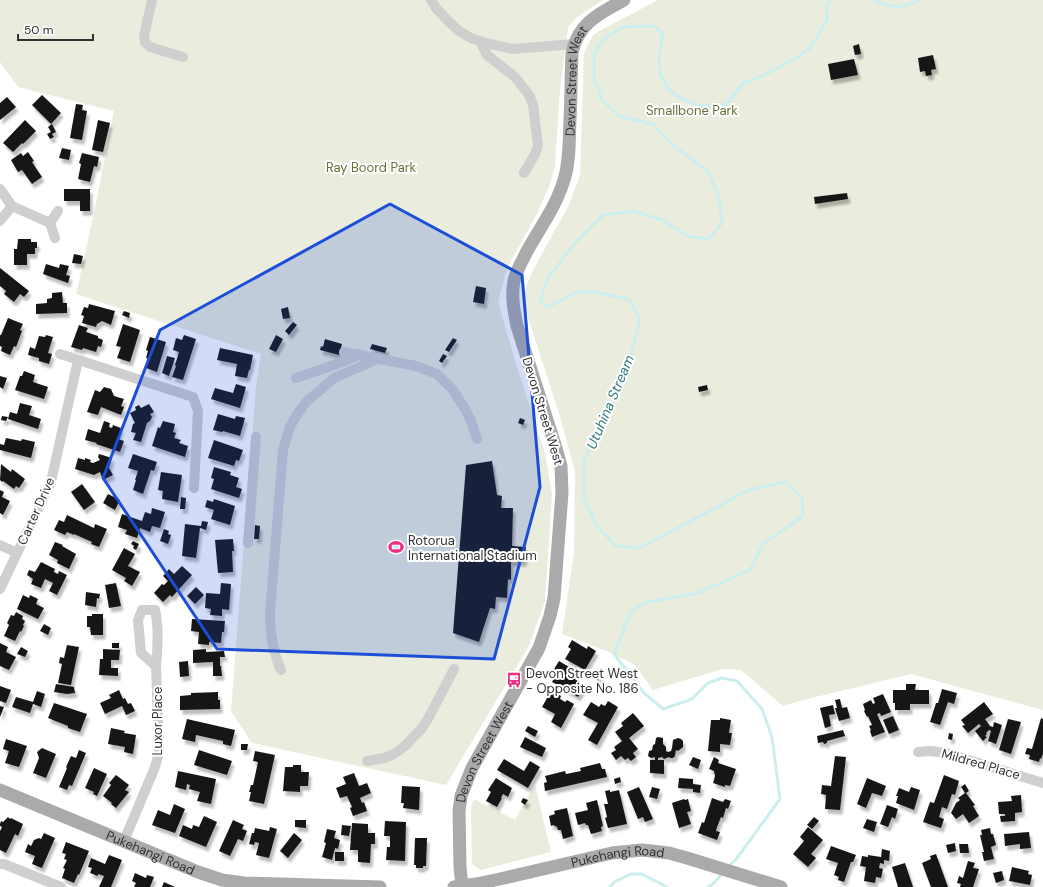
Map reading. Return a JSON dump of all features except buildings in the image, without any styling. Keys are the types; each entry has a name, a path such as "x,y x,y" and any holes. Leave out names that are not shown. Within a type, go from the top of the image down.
{"main road":[{"name":"Devon Street West","path":"458,887 460,867 459,811 461,796 472,768 539,648 550,616 554,598 562,493 561,466 518,326 514,309 514,280 521,264 555,205 564,182 569,150 572,53 574,44 579,33 586,25 601,13 624,0"},
{"name":"Pukehangi Road","path":"0,790 203,874 222,880 244,883 380,887"},
{"name":"Pukehangi Road","path":"458,887 500,879 612,853 628,850 642,850 670,853 780,887"}],"street":[{"path":"152,0 144,36 145,42 150,47 183,57"},
{"path":"431,0 447,20 459,31 480,41 513,49 574,44"},
{"path":"480,41 487,55 515,77 529,95 533,104 538,146 524,173"},
{"path":"0,189 12,206 50,223 56,238"},
{"path":"0,221 12,206"},
{"path":"50,223 58,211"},
{"path":"344,352 416,366 437,374 453,390 465,409 477,439"},
{"path":"60,354 192,397 198,410 194,488"},
{"path":"296,378 345,361 359,354"},
{"path":"281,670 273,649 270,629 270,613 283,450 290,427 306,402 334,378 378,358"},
{"name":"Carter Drive","path":"0,589 51,482 78,360"},
{"path":"248,543 256,437"},
{"path":"0,546 17,553"},
{"name":"Luxor Place","path":"124,841 155,767 159,753 156,666 158,652 157,620 155,610 142,610 138,620 141,653 156,666"},
{"path":"368,761 384,758 394,754 405,746 422,728 454,669"},
{"name":"Mildred Place","path":"918,752 931,751 946,753 1043,783"},
{"path":"0,864 4,864 61,887"}],"highlighted area":[{"path":"390,204 522,275 540,487 494,659 217,649 103,478 160,330"}],"green space":[{"name":"Ray Boord Park","path":"0,0 603,0 576,18 568,27 560,89 555,166 550,184 537,214 508,266 498,302 545,453 552,494 545,601 529,646 446,785 252,743 231,711 256,387 261,354 76,294 114,111 18,87 0,62"},
{"name":"Smallbone Park","path":"658,0 1043,0 1043,710 911,674 783,706 741,670 722,669 653,690 635,665 607,651 562,634 574,553 575,472 559,413 524,305 525,290 532,272 569,205 580,175 584,53 593,35"},
{"path":"535,785 551,852 481,870 476,867 472,863 471,807 474,799 515,820"}],"waterway":[{"name":"Utuhina Stream","path":"729,866 737,858 780,799 772,737 762,709 737,681 722,678 708,683 692,699 663,709 644,693 614,654 631,611 647,602 698,593 750,570 763,544 803,516 802,497 786,482 761,487 747,491 640,548 616,546 597,526 584,498 584,461 604,422 628,367 640,319 629,299 594,292 577,292 546,307 540,300 548,278 575,243 603,215 633,211 663,220 687,236 709,239 722,223 719,196 708,172 673,145 653,124 619,116 602,100 594,78 594,54 603,40 623,27 654,26 663,36 659,54 660,74 668,88 678,97 697,105 718,106 727,104 743,83 756,79 784,65 811,47 827,20 827,6 830,0"},
{"name":"Utuhina Stream","path":"875,0 891,6 908,5 918,0"},
{"name":"Utuhina Stream","path":"708,887 713,884 724,872"},
{"name":"Utuhina Stream","path":"610,887 614,882 631,874 642,874 667,887"}],"place":[{"name":"Rotorua International Stadium","path":"396,547"},
{"name":"Devon Street West - Opposite No. 186","path":"514,680"}]}
